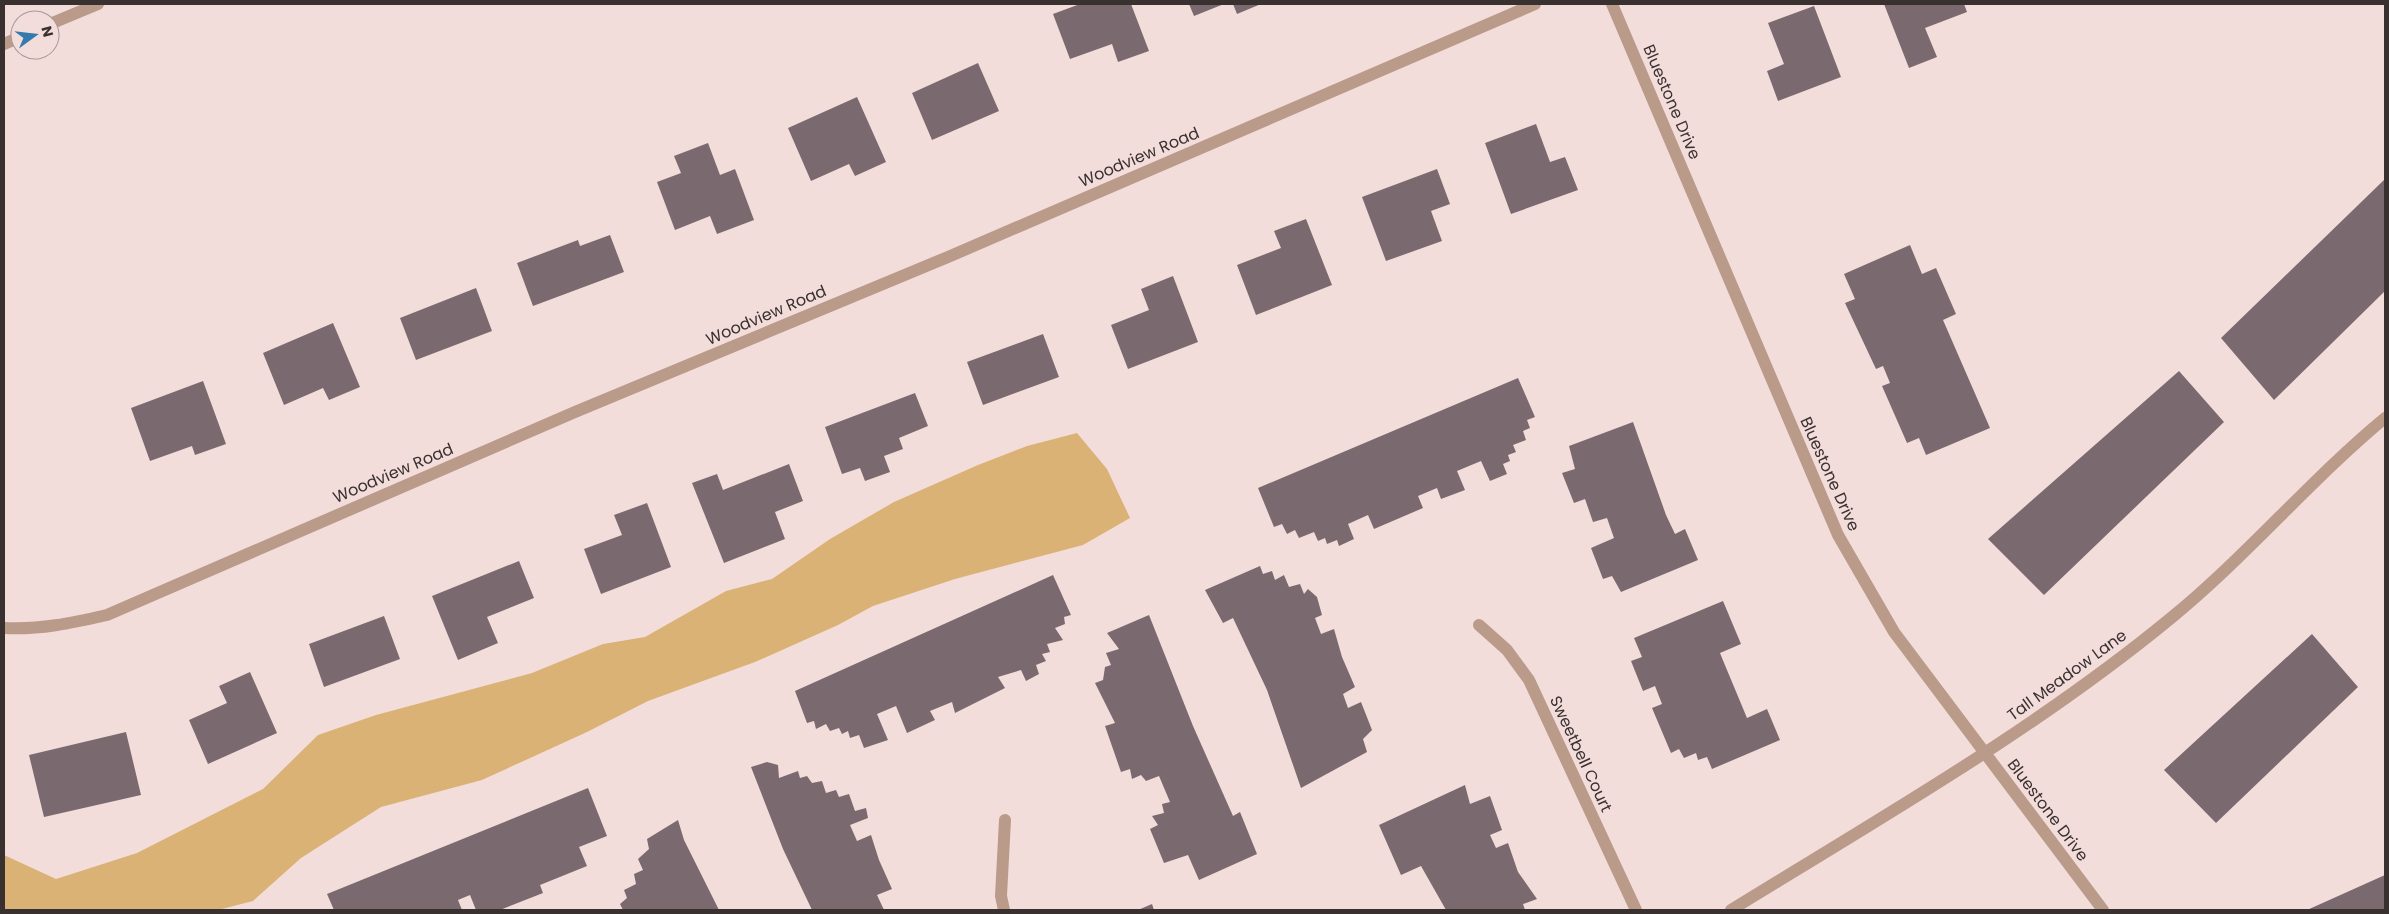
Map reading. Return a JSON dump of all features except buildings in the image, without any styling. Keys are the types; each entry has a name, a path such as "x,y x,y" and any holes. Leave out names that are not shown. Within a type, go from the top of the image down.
{"street":[{"path":"60,20 98,4"},
{"name":"Woodview Road","path":"4,628 20,629 64,625 107,615 575,412 948,257 1535,4"},
{"name":"Bluestone Drive","path":"1612,4 1838,534 1894,632 2103,910"},
{"name":"Tall Meadow Lane","path":"1731,910 1985,753 2094,678 2172,617 2239,557 2385,418"},
{"name":"Sweetbell Court","path":"1479,625 1506,650 1529,680 1636,910"},
{"path":"1004,910 1000,896 1005,820"}],"shaded area":[{"path":"1077,433 1107,469 1130,518 1083,545 955,579 873,606 838,625 755,662 648,701 587,732 482,780 381,807 301,858 253,901 218,910 4,910 4,855 56,879 137,853 263,789 318,735 376,715 532,673 603,644 645,637 726,591 772,579 830,539 894,502 978,465 1027,446"}]}
